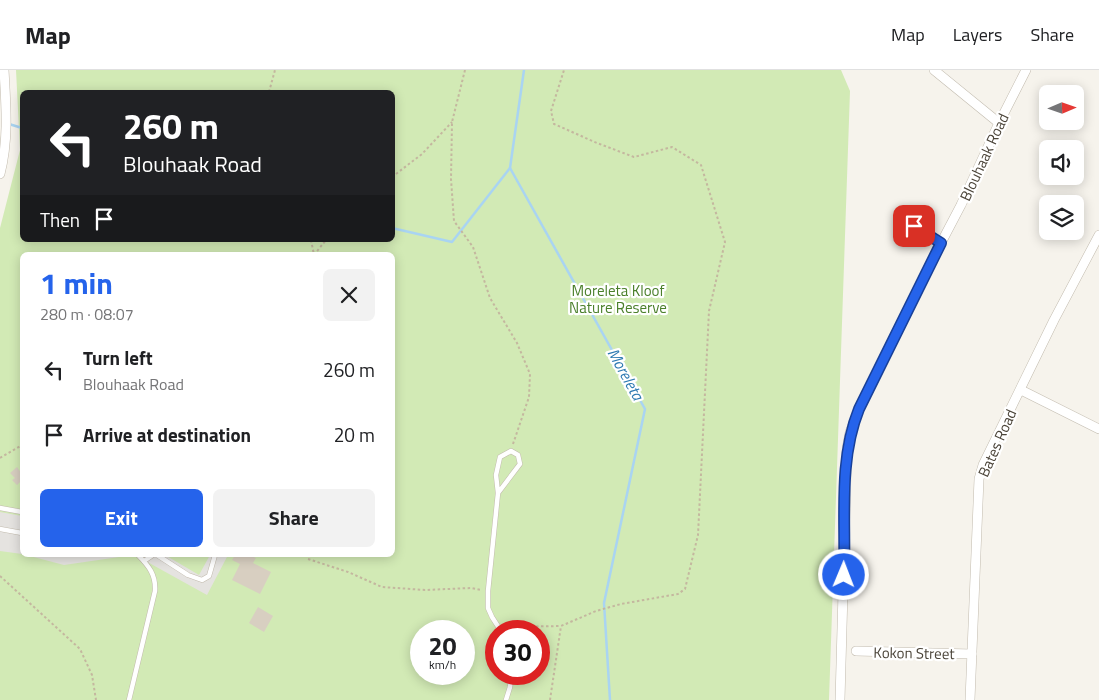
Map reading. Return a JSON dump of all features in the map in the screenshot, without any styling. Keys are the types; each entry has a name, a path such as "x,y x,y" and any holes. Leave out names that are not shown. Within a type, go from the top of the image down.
{"street":[{"path":"1,169 6,137 2,87 4,70"},
{"path":"934,70 1000,123"},
{"name":"Blouhaak Road","path":"840,700 844,517 847,448 850,432 859,409 1026,70"},
{"path":"914,226 941,243"},
{"name":"Bates Road","path":"970,700 979,479 983,466 1054,320 1099,236"},
{"path":"1021,390 1099,429"},
{"name":"Kokon Street","path":"856,651 972,654"}],"lane":[{"path":"494,620 488,608 488,591 498,493 496,475 500,457 511,451 518,455 520,464 498,493"},
{"path":"0,508 20,512"},
{"path":"0,528 20,533"},
{"path":"129,700 155,591 152,571 140,557"},
{"path":"144,561 151,557"},
{"path":"158,557 188,575 202,580 209,576 214,557"},
{"path":"506,700 510,685"}],"path":[{"path":"270,90 275,70"},
{"path":"465,70 452,122 451,179 454,221 473,247 490,298 517,343 530,374 529,397 511,451"},
{"path":"550,627 561,626 596,611 609,609 621,604 678,594 685,589 698,535 709,311 725,242 701,165 672,147 634,157 554,124 551,111 564,70"},
{"path":"395,175 422,154 452,122"},
{"path":"316,252 324,242"},
{"path":"0,458 20,446"},
{"path":"308,559 348,572 382,587 425,590 471,588 488,591"},
{"path":"0,576 80,649 92,675 96,700"},
{"path":"550,700 561,626"}],"green space":[{"name":"Moreleta Kloof Nature Reserve","path":"16,70 841,70 850,91 829,700 0,700 0,228 20,150"}],"shaded area":[{"path":"0,512 20,516 20,554 0,551"},
{"path":"34,557 119,557 64,565"},
{"path":"144,557 168,557 199,575 209,557 227,557 207,595 142,559"}],"building":[{"path":"17,467 20,471 20,482 17,485 12,480 15,478 10,473"},
{"path":"234,557 254,557 256,558 253,563 271,572 260,594 232,580 240,564 232,560"},
{"path":"258,607 273,616 264,632 249,623"}],"waterway":[{"name":"Moreleta","path":"524,70 510,168 645,409 604,603 610,700"},
{"path":"9,124 20,127"},
{"path":"395,229 452,242 510,168"}],"route":[{"path":"844,575 844,517 847,448 850,432 859,409 941,243 914,226"}]}
